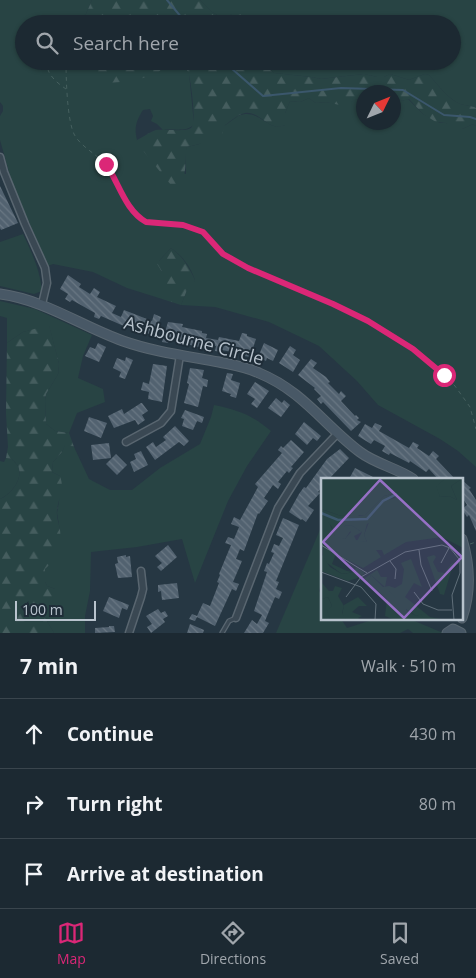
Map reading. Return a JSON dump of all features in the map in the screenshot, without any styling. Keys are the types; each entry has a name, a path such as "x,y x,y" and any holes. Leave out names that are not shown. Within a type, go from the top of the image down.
{"street":[{"path":"0,157 4,172 44,268 47,283 42,304"},
{"name":"Ashbourne Circle","path":"0,294 42,304 123,341 258,372 304,400 362,454 412,478"},
{"path":"126,442 161,423 171,411 180,354"},
{"path":"236,618 278,508 300,473 338,433"},
{"path":"464,552 469,584 464,609"},
{"path":"129,633 143,589 142,571"},
{"path":"448,633 451,630 459,632"}],"lane":[{"path":"222,633 229,621 236,618"}],"path":[{"path":"48,70 67,90"},
{"path":"66,70 67,90 74,135 106,164 129,206 141,219 146,222 183,225 203,232 217,248 240,264 333,304 383,330 432,363 456,386 470,407 476,429"}],"green space":[{"path":"0,0 92,0 85,15 15,15 15,70 187,70 194,124 184,129 163,130 151,121 153,116 150,109 143,110 136,125 136,141 155,164 186,174 185,152 187,147 199,144 238,116 246,114 258,117 273,126 285,125 285,113 290,101 300,102 309,98 316,103 326,102 344,105 356,99 356,130 401,130 401,101 408,99 423,114 440,123 446,123 462,129 473,124 476,126 476,467 458,451 440,439 378,405 357,381 319,346 269,322 215,307 181,305 187,290 195,280 186,262 171,248 159,261 162,272 162,299 127,288 93,272 53,264 48,266 12,183 0,140 0,116 3,106 0,102"},
{"path":"92,0 200,0 217,15 85,15"},
{"path":"200,0 476,0 476,108 462,105 451,99 429,75 425,74 409,80 390,74 384,77 364,74 321,79 274,73 270,70 461,70 461,15 217,15"},
{"path":"86,70 160,70 152,75 137,79 111,83 96,81"},
{"path":"186,70 270,70 274,73 321,79 364,74 384,77 390,74 409,80 425,74 429,75 451,99 462,105 476,108 476,126 473,124 462,129 456,129 446,123 436,122 423,114 409,99 401,101 401,85 356,85 356,100 344,106 326,102 316,103 309,98 300,102 290,101 285,113 285,125 279,127 251,113 237,116 225,125 222,134 187,147 184,176 177,184 171,185 135,141 156,130 184,130 191,128 194,119 192,94"},
{"path":"23,234 35,262 41,283 42,291 34,294 0,286 0,242"},
{"path":"171,248 185,262 195,280 192,287 187,290 181,305 162,299 162,272 156,262"},
{"path":"0,301 35,309 92,335 83,356 78,378 103,389 105,402 77,413 69,433 55,431 46,424 46,394 58,374 59,364 49,326 23,332 7,343 7,318 0,316"},
{"path":"49,325 59,364 58,374 46,394 46,424 55,431 69,433 74,447 65,445 62,452 53,462 52,472 60,476 62,486 57,513 60,541 55,557 45,569 45,582 47,586 55,589 58,593 54,602 42,607 45,618 54,633 0,633 0,499 8,494 19,478 19,468 12,459 6,458 8,447 6,413 7,343 23,332"},
{"path":"214,405 244,414 271,431 247,466 228,501 195,583 182,539 137,547 91,552 90,591 85,616 85,633 54,633 45,618 42,607 50,602 55,589 47,586 45,582 45,569 60,531 57,513 60,476 52,472 53,462 62,452 65,444 74,447 89,479 110,490 132,490 160,468 200,444"},
{"path":"6,458 12,459 19,468 19,478 8,494 0,499 0,461 4,462"},
{"path":"321,527 321,584 319,591 321,594 321,620 342,620 347,628 372,620 412,620 443,633 413,633 408,629 400,633 276,633"}],"building":[{"path":"0,186 18,223 1,230 0,228"},
{"path":"68,275 81,284 79,287 90,294 94,288 100,292 97,297 116,306 112,313 121,317 124,310 152,321 154,314 161,317 154,336 101,316 99,319 94,317 95,313 72,300 70,302 65,299 68,294 60,289"},
{"path":"168,322 183,324 182,327 202,331 202,333 207,334 206,338 218,340 219,337 239,341 242,333 256,339 250,357 245,356 247,351 233,347 232,352 222,350 222,352 215,351 216,346 205,344 204,348 185,344 186,342 170,338 168,343 162,342"},
{"path":"98,343 106,347 99,362 85,356 90,347 95,349"},
{"path":"264,343 278,350 273,361 267,358 266,361 258,357"},
{"path":"290,346 296,350 293,355 300,360 293,372 279,363"},
{"path":"126,357 133,360 125,379 119,377 121,372 113,368 117,358 125,361"},
{"path":"311,359 317,363 313,368 326,377 330,382 328,383 339,394 341,391 346,396 341,401 359,418 357,420 361,422 351,431 323,402 321,404 317,399 321,396 315,388 298,375"},
{"path":"153,364 167,366 162,402 148,399 149,392 141,390 143,382 149,384"},
{"path":"190,368 204,370 202,378 208,380 207,387 203,386 198,407 184,403 189,384 187,383"},
{"path":"227,373 233,374 231,380 240,383 236,398 222,391"},
{"path":"255,382 269,391 257,408 251,404 255,399 247,394"},
{"path":"276,398 282,403 284,400 290,405 281,417 268,408"},
{"path":"141,403 148,411 142,415 145,420 138,425 135,420 114,428 108,416 122,409 124,414"},
{"path":"185,410 204,417 202,423 197,421 193,430 182,426 184,419 181,418"},
{"path":"89,417 107,423 101,438 84,431"},
{"path":"304,422 321,436 317,441 313,438 307,445 295,434"},
{"path":"375,423 382,426 379,431 409,448 413,442 419,445 417,448 429,456 433,451 439,456 436,459 454,478 437,478 429,469 426,472 410,461 409,463 390,453 389,455 382,451 385,446 374,440 371,444 358,436 365,424 372,428"},
{"path":"175,426 189,441 184,446 179,442 155,460 146,447 153,442 156,447 166,440 163,437"},
{"path":"291,440 304,452 291,467 293,468 289,473 287,471 278,482 281,484 278,489 273,485 264,498 268,501 258,513 244,551 240,549 236,559 242,561 233,582 239,584 236,591 232,589 215,626 197,617 195,621 189,619 192,614 197,616 203,603 210,606 219,583 217,582 219,574 231,545 225,543 228,537 234,539 239,527 231,524 234,517 240,520 258,487 255,484 282,453 278,450 281,446 283,448"},
{"path":"109,443 111,458 93,460 91,445"},
{"path":"340,449 349,458 330,478 321,478 321,488 318,492 320,493 308,506 314,510 306,522 289,512 304,487 306,488 327,459"},
{"path":"141,451 148,465 134,472 130,462 136,459 134,454"},
{"path":"116,454 127,465 117,475 106,464"},
{"path":"355,468 375,478 350,478"},
{"path":"464,482 471,488 469,489 476,500 476,531 469,515 467,517 464,512 464,507 467,505 464,500"},
{"path":"283,518 299,525 276,581 279,582 276,589 282,592 279,599 275,597 265,621 269,623 263,633 244,633 252,620 257,624 262,615 254,611 267,572 264,571 274,553 271,552 274,544 279,546 283,538 276,535"},
{"path":"168,545 177,557 161,571 157,567 162,563 155,556"},
{"path":"126,555 126,557 130,556 132,577 118,578 115,564 118,563 117,557"},
{"path":"177,583 179,598 162,600 161,591 158,592 158,585"},
{"path":"109,597 129,605 127,610 122,608 119,618 103,611"},
{"path":"158,609 161,613 165,611 168,616 163,619 165,622 151,633 147,627 152,624 146,616"},
{"path":"190,624 204,630 203,633 187,633"},
{"path":"114,626 115,632 95,633 95,628"}],"waterway":[{"path":"167,0 180,15"},
{"path":"233,70 263,96 341,88 403,90 444,115 476,119"}],"route":[{"path":"106,164 129,206 141,219 146,222 183,225 203,232 223,254 248,268 368,321 413,349 444,375"}]}
